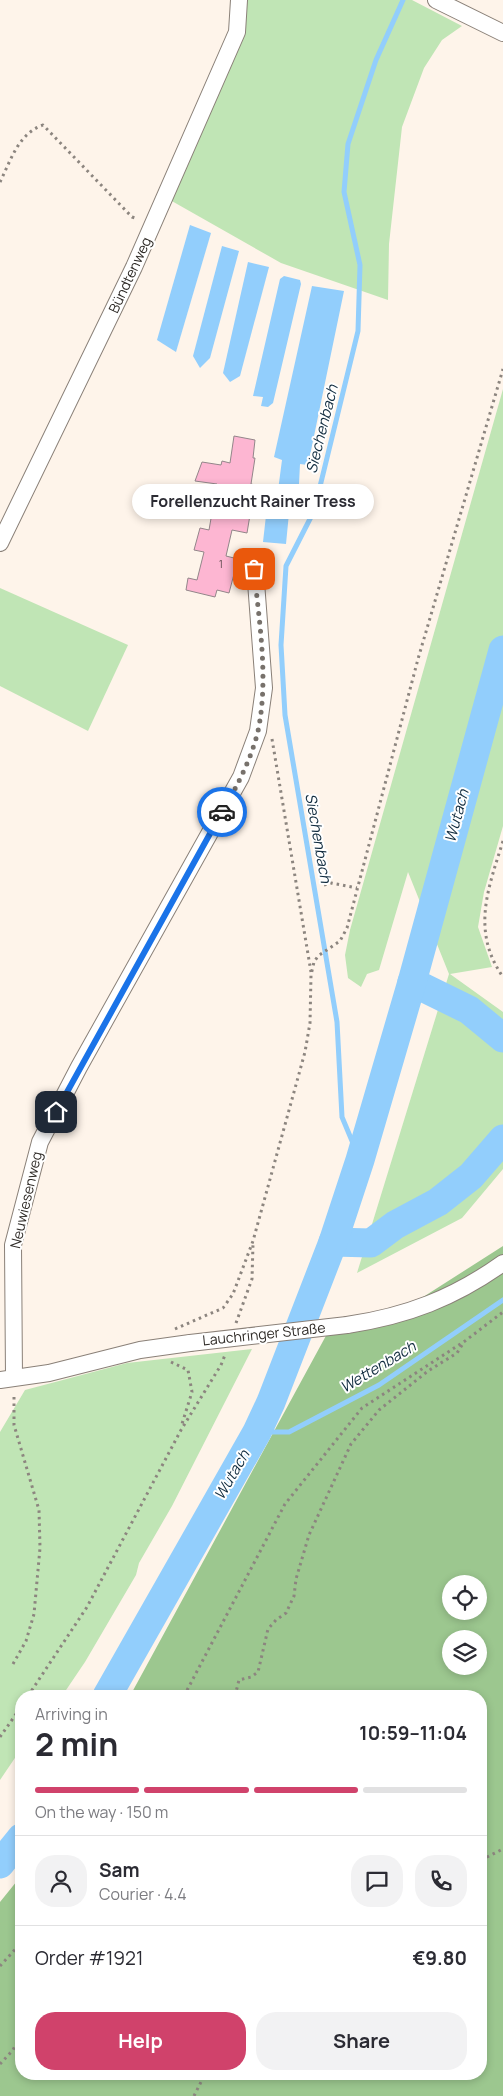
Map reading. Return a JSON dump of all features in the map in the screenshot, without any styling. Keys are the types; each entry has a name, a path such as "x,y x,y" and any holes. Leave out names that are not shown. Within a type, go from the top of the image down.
{"street":[{"name":"Bündtenweg","path":"0,543 154,223 238,32 239,0"},
{"path":"436,0 503,33"},
{"name":"Neuwiesenweg","path":"7,1379 6,1305 13,1245 40,1142 79,1067 241,777 251,754 258,731 264,688 254,569"},
{"name":"Lauchringer Straße","path":"7,1379 49,1373 140,1350 347,1325 404,1313 435,1303 475,1282 503,1262"}],"path":[{"path":"0,182 21,139 33,129 43,125 132,218 154,223"},
{"path":"170,1331 223,1308 233,1294 253,1241 305,1052 310,1023 314,962 318,956 340,941 346,928 418,659 503,368"},
{"path":"272,736 312,975"},
{"path":"503,841 488,893 483,925 495,966 503,977"},
{"path":"324,885 331,884 357,888"},
{"path":"187,1690 285,1504 362,1408 465,1341 503,1312"},
{"path":"236,1690 239,1680 251,1677 258,1672 268,1629 286,1613 294,1596 296,1579 309,1535 351,1444 379,1410 456,1353 465,1341"},
{"path":"32,1690 87,1607 181,1430 192,1392 188,1370 164,1360"},
{"path":"7,1379 14,1426 39,1510 40,1548 34,1614 26,1641 13,1664"},
{"path":"0,1737 15,1716"},
{"path":"487,1857 503,1849"},
{"path":"0,1966 15,1950"},
{"path":"0,2064 15,2046"},
{"path":"194,2096 202,2080"}],"green space":[{"path":"247,0 412,0 462,26 442,40 424,68 402,127 389,244 388,300 281,263 170,200"},
{"path":"503,389 503,826 484,892 478,927 492,967 450,974 503,1012 503,1169 462,1218 357,1273 449,974 408,872 379,970 367,974 361,987 348,978 345,955 350,930"},
{"path":"0,588 128,645 88,731 0,686"},
{"path":"503,1246 503,2096 0,2096 0,1902 15,1883 15,2080 487,2080 487,1690 133,1690 328,1332 420,1299"},
{"path":"252,1349 172,1506 139,1563 136,1575 85,1662 66,1690 15,1690 15,1758 0,1780 0,1432 25,1390 127,1363"}],"water":[{"path":"190,225 211,233 176,352 157,340"},
{"path":"222,246 239,251 210,358 200,368 193,356"},
{"path":"248,262 269,267 240,376 230,382 223,373"},
{"path":"284,276 300,280 301,284 273,403 268,407 261,406 263,397 253,396 280,279"},
{"path":"312,286 344,291 308,465 300,464 298,504 290,503 286,544 263,542 268,498 277,498 282,460 274,457"}],"building":[{"path":"234,436 255,440 253,458 255,458 251,484 255,485 247,533 232,530 226,556 238,559 229,593 217,590 215,597 186,590 188,578 197,580 204,552 194,550 200,528 209,530 217,484 195,481 202,462 221,465 222,461 230,463"}],"waterway":[{"name":"Siechenbach","path":"360,1160 342,1117 337,1022 285,715 281,645 286,566 314,511 358,331 360,265 344,192 348,144 376,60 403,0"},
{"name":"Wutach","path":"110,1690 257,1432 271,1402 333,1242 360,1160 412,982 503,650"},
{"name":"Wutach","path":"412,982 469,1010 503,1038"},
{"name":"Wutach","path":"333,1242 371,1243 395,1225 438,1202 471,1176 503,1139"},
{"name":"Wettenbach","path":"257,1432 289,1432 379,1385 503,1300"},
{"name":"Wutach","path":"0,1864 15,1845"}],"way so far":[{"path":"222,812 251,754 258,731 264,688 254,569"}],"place":[{"name":"Forellenzucht Rainer Tress","path":"254,569"}],"route":[{"path":"56,1112 79,1067 222,812"}]}
